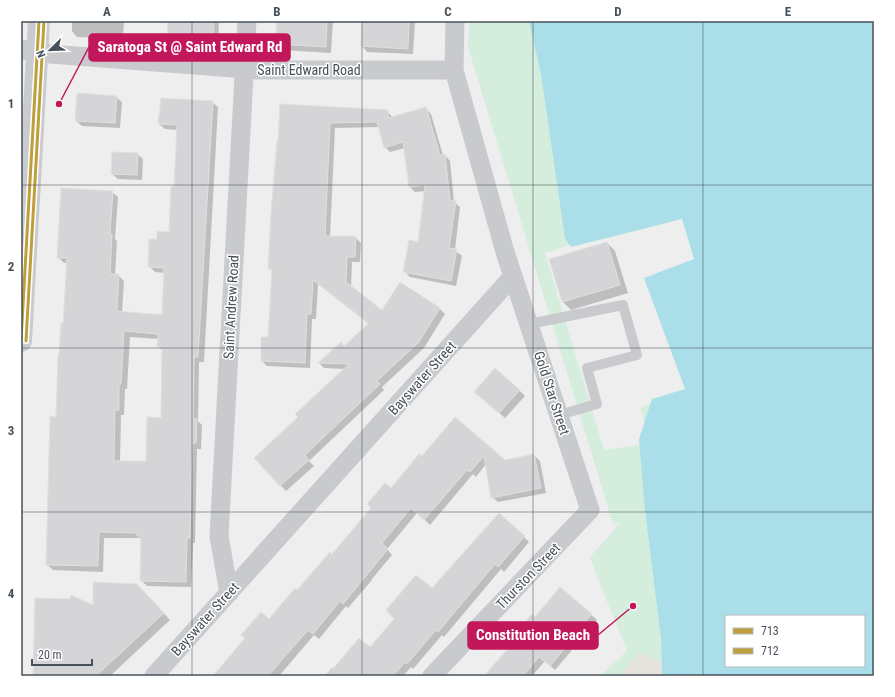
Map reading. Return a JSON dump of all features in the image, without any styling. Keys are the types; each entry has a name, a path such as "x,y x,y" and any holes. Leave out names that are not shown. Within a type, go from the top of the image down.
{"main road":[{"path":"21,340 29,51 39,21"}],"street":[{"name":"Saint Andrew Road","path":"229,593 219,536 247,21"},
{"path":"455,21 454,70 513,276"},
{"name":"Saint Edward Road","path":"29,51 258,70 454,70"},
{"name":"Bayswater Street","path":"154,676 513,276"},
{"name":"Gold Star Street","path":"513,276 590,510"},
{"name":"Thurston Street","path":"432,676 590,510"}],"lane":[{"path":"529,324 622,305 637,355 587,368 597,404 559,415"}],"green space":[{"path":"469,21 671,21 626,227 545,253 604,450 652,443 640,408 704,383 661,639 662,676 600,676 627,651 590,557 621,522 613,524 468,47"}],"sand":[{"path":"640,654 649,656 661,664 662,676 620,676 630,662"}],"water":[{"path":"529,21 874,21 874,676 662,676 661,639 645,510 639,439 652,399 685,389 644,278 694,259 682,219 571,247 565,238 541,74"}],"building":[{"path":"168,21 214,21 213,42 167,39"},
{"path":"277,21 327,21 326,47 275,44"},
{"path":"362,21 409,21 408,49 361,46"},
{"path":"77,93 117,96 115,123 75,121"},
{"path":"161,98 213,101 198,357 194,357 193,419 197,419 196,443 192,443 190,538 187,538 186,582 140,581 141,536 137,536 137,533 99,532 98,566 46,565 50,416 56,417 58,355 61,323 63,323 67,258 57,258 61,188 113,191 110,234 112,234 110,274 119,274 117,311 162,315 164,268 148,267 149,239 157,239 157,231 169,232 171,186 174,187 177,125 158,124","holes":["124,331 158,334 157,347 162,347 161,418 147,417 146,461 114,461 115,410 119,410 119,384 121,384"]},
{"path":"280,104 388,110 388,118 426,107 440,155 445,154 450,200 456,201 449,248 457,249 451,281 403,272 409,240 418,242 425,185 409,187 403,142 384,148 377,122 330,123 325,236 356,236 355,257 347,257 346,282 382,310 400,282 440,308 419,342 377,381 380,384 305,455 309,460 280,486 254,458 298,417 295,414 349,364 318,363 341,342 344,346 369,323 313,280 311,314 307,314 305,363 261,361 261,337 268,337 272,269 268,269"},
{"path":"112,152 138,153 137,175 111,174"},
{"path":"607,242 620,285 562,302 549,259"},
{"path":"495,368 520,390 499,413 474,392"},
{"path":"455,417 505,460 534,454 541,488 491,498 484,456 470,472 467,470 424,520 411,508 382,543 388,549 343,604 340,601 313,634 308,630 268,676 213,676 245,638 241,635 261,612 269,619 295,588 297,590 330,552 332,554 371,508 367,504 385,483 391,488 419,454 422,456"},
{"path":"499,513 525,536 498,567 495,564 438,632 436,630 407,664 405,662 393,676 327,676 359,638 370,647 394,619 386,610 416,575 432,588"},
{"path":"93,582 137,584 164,613 96,676 33,676 35,598 70,599 71,595 93,605"},
{"path":"560,587 592,614 566,643 568,644 550,666 539,657 523,676 484,676 517,638 514,635 532,614 535,617"}],"transit line":[{"name":"713","path":"21,341 39,21"},
{"name":"712","path":"26,341 44,21"}],"place":[{"name":"Saratoga St @ Saint Edward Rd","path":"59,104"},
{"name":"Constitution Beach","path":"633,606"}]}
